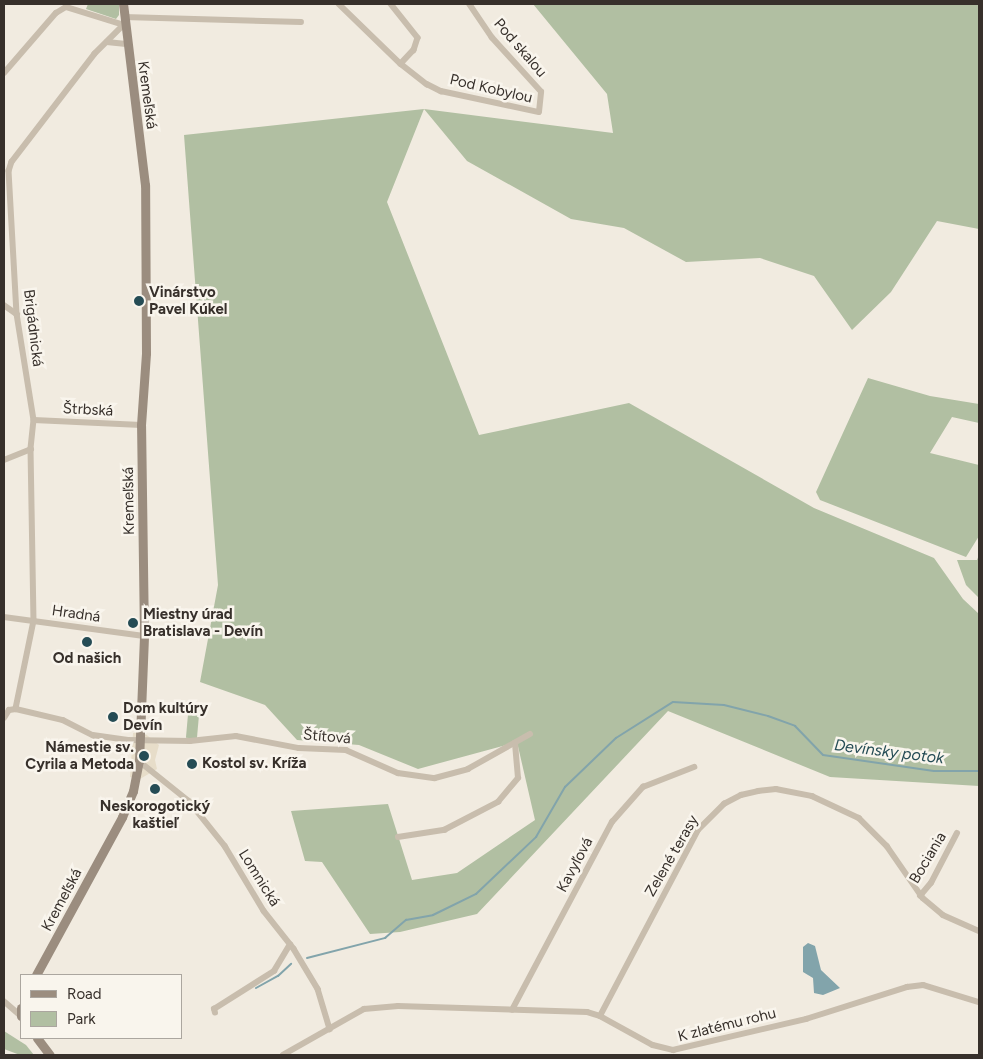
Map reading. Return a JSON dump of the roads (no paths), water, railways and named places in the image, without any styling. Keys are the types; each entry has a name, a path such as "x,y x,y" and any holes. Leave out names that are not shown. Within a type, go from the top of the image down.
{"street":[{"name":"Kremeľská","path":"37,974 122,817 132,790 139,761 138,740 144,636 141,425 146,353 145,185 126,44 123,4"},
{"name":"Pod Kobylou","path":"339,4 401,64 441,91 539,112"},
{"path":"391,4 418,38 414,50 401,64"},
{"name":"Pod skalou","path":"469,4 492,38 541,92 539,112"},
{"path":"4,73 56,13 67,5 124,21 301,22"},
{"name":"Brigádnická","path":"16,709 34,620 31,449 34,420 17,314 9,171 12,162 124,21"},
{"path":"107,42 126,44"},
{"path":"4,305 17,314"},
{"name":"Štrbská","path":"34,420 141,425"},
{"path":"4,460 31,449"},
{"name":"Hradná","path":"4,617 144,636"},
{"path":"4,718 9,710 16,709"},
{"name":"Štítová","path":"16,709 63,720 93,735 138,740 190,741 241,736 299,748 346,750 398,773 435,778 468,769 530,734"},
{"path":"398,837 444,830 498,802 518,778 515,743"},
{"name":"Lomnická","path":"139,761 189,801 225,846 264,911 290,944 318,989 330,1028"},
{"name":"Kavyľová","path":"512,1010 612,822 643,787 694,767"},
{"name":"Zelené terasy","path":"600,1016 698,830 724,804 741,795 776,789 812,796 838,806 873,830 920,896 943,915 979,931"},
{"name":"Bociania","path":"920,896 931,883 957,833"},
{"path":"215,1012 214,1009 274,971 290,944"},
{"name":"K zlatému rohu","path":"283,1055 330,1028 372,1008 579,1012 600,1016 653,1044 674,1050 806,1019 907,987 923,985 979,1002"},
{"path":"4,1001 20,1012"},
{"path":"38,1039 50,1055"}],"water":[{"path":"808,943 815,946 821,970 840,988 823,995 814,993 813,978 803,972 803,947"}],"waterway":[{"name":"Devínsky potok","path":"307,958 385,938 406,920 433,915 476,894 536,837 565,787 616,738 673,702 724,705 768,716 795,726 823,755 934,771 979,771"},
{"name":"Devínsky potok","path":"256,988 278,976 291,964"}],"place":[{"name":"Vinárstvo Pavel Kúkel","path":"139,301"},
{"name":"Miestny úrad Bratislava - Devín","path":"133,623"},
{"name":"Od našich","path":"87,642"},
{"name":"Dom kultúry Devín","path":"113,717"},
{"name":"Námestie sv. Cyrila a Metoda","path":"144,756"},
{"name":"Kostol sv. Kríža","path":"192,764"},
{"name":"Neskorogotický kaštieľ","path":"155,789"}]}
